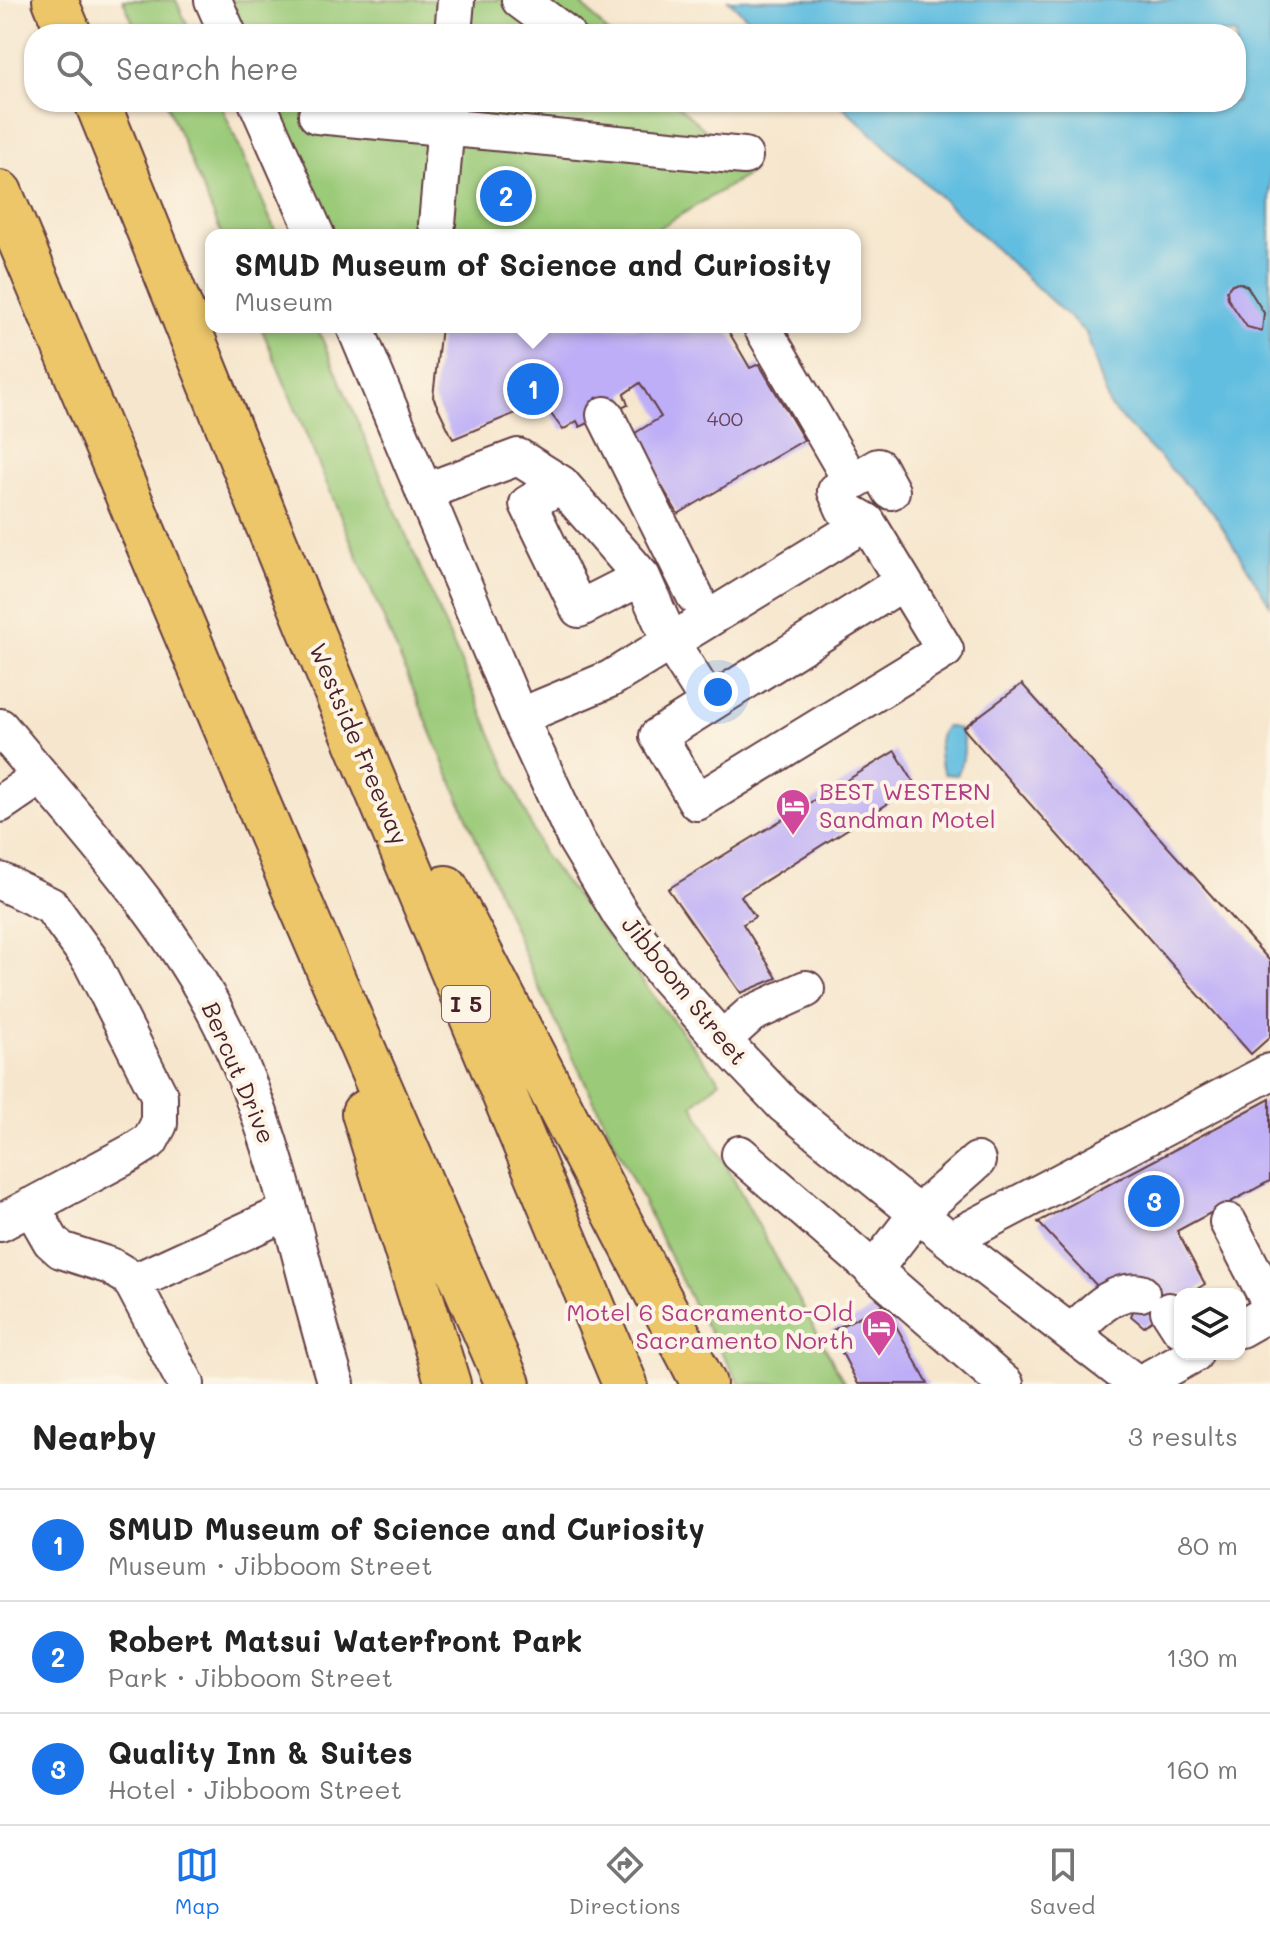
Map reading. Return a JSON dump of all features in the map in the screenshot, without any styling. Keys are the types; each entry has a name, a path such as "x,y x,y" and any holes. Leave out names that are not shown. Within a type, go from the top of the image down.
{"highway":[{"path":"55,0 65,24"},
{"name":"Westside Freeway","path":"101,112 308,624 625,1384"},
{"path":"0,193 297,896 508,1384"},
{"path":"308,624 704,1384"},
{"path":"297,896 448,1384"}],"street":[{"path":"213,0 224,24"},
{"path":"454,24 456,0"},
{"path":"520,0 552,24"},
{"path":"261,112 313,229"},
{"path":"317,115 446,115 744,156"},
{"path":"437,224 446,115"},
{"name":"Jibboom Street","path":"358,333 519,717 576,840 621,915 664,974 784,1105 917,1214 1138,1384"},
{"path":"765,333 852,482"},
{"path":"605,415 695,596"},
{"path":"424,492 518,457 561,484 642,577 671,643 709,703"},
{"path":"891,491 878,467 836,491 844,509 867,522 945,650 697,802 658,736 903,582"},
{"path":"561,484 528,504 579,609 642,577"},
{"path":"519,717 610,679 867,522"},
{"name":"Bercut Drive","path":"0,727 155,915 199,982 224,1028 256,1101 336,1384"},
{"path":"0,804 41,776"},
{"path":"0,881 51,906 91,961 159,1095 159,1124 150,1141 15,1214 61,1250 110,1266 130,1278 186,1384"},
{"path":"722,1040 751,1014 806,989"},
{"path":"950,1240 1270,1072"},
{"path":"740,1154 1005,1384"},
{"path":"873,1271 917,1214 977,1161"},
{"path":"132,1283 287,1212"},
{"path":"1228,1222 1270,1303"},
{"path":"1071,1333 1116,1295 1132,1291 1163,1311"},
{"path":"1246,1326 1270,1312"},
{"path":"1138,1384 1183,1360"}],"green space":[{"path":"123,0 176,0 187,24 134,24"},
{"path":"215,0 578,0 600,24 226,24"},
{"path":"170,112 224,112 274,229 219,229"},
{"path":"263,112 685,112 752,172 657,229 313,229"},
{"path":"264,333 320,333 543,854 720,1081 693,1105 845,1384 740,1384 692,1302 535,979"}],"water":[{"path":"728,0 1270,0 1270,605 1213,512 1110,407 1086,333 849,112 1246,112 1246,24 754,24"},
{"path":"946,726 959,729 963,740 963,757 957,775 945,774 941,762 939,742"}],"building":[{"path":"1232,284 1247,286 1264,313 1262,331 1247,327 1228,299 1227,290"},
{"path":"440,333 730,333 750,368 759,364 804,440 678,514 632,435 661,417 640,383 624,394 628,405 580,427 577,421 563,430 542,402 453,439 433,397"},
{"path":"1022,684 1270,961 1270,1037 1251,1054 963,728"},
{"name":"BEST WESTERN Sandman Motel","path":"895,751 916,786 741,896 755,917 743,924 777,978 741,993 668,889"},
{"path":"1270,1099 1270,1181 1177,1231 1205,1284 1199,1288 1174,1288 1174,1304 1144,1327 1131,1316 1141,1293 1098,1287 1038,1222"},
{"name":"Motel 6 Sacramento-Old Sacramento North","path":"884,1304 928,1384 858,1384 831,1331"}],"place":[{"name":"Robert Matsui Waterfront Park","path":"506,196"},
{"name":"SMUD Museum of Science and Curiosity","path":"533,389"},
{"name":"BEST WESTERN Sandman Motel","path":"793,837"},
{"name":"Quality Inn & Suites","path":"1154,1201"},
{"name":"Motel 6 Sacramento-Old Sacramento North","path":"879,1358"}]}
